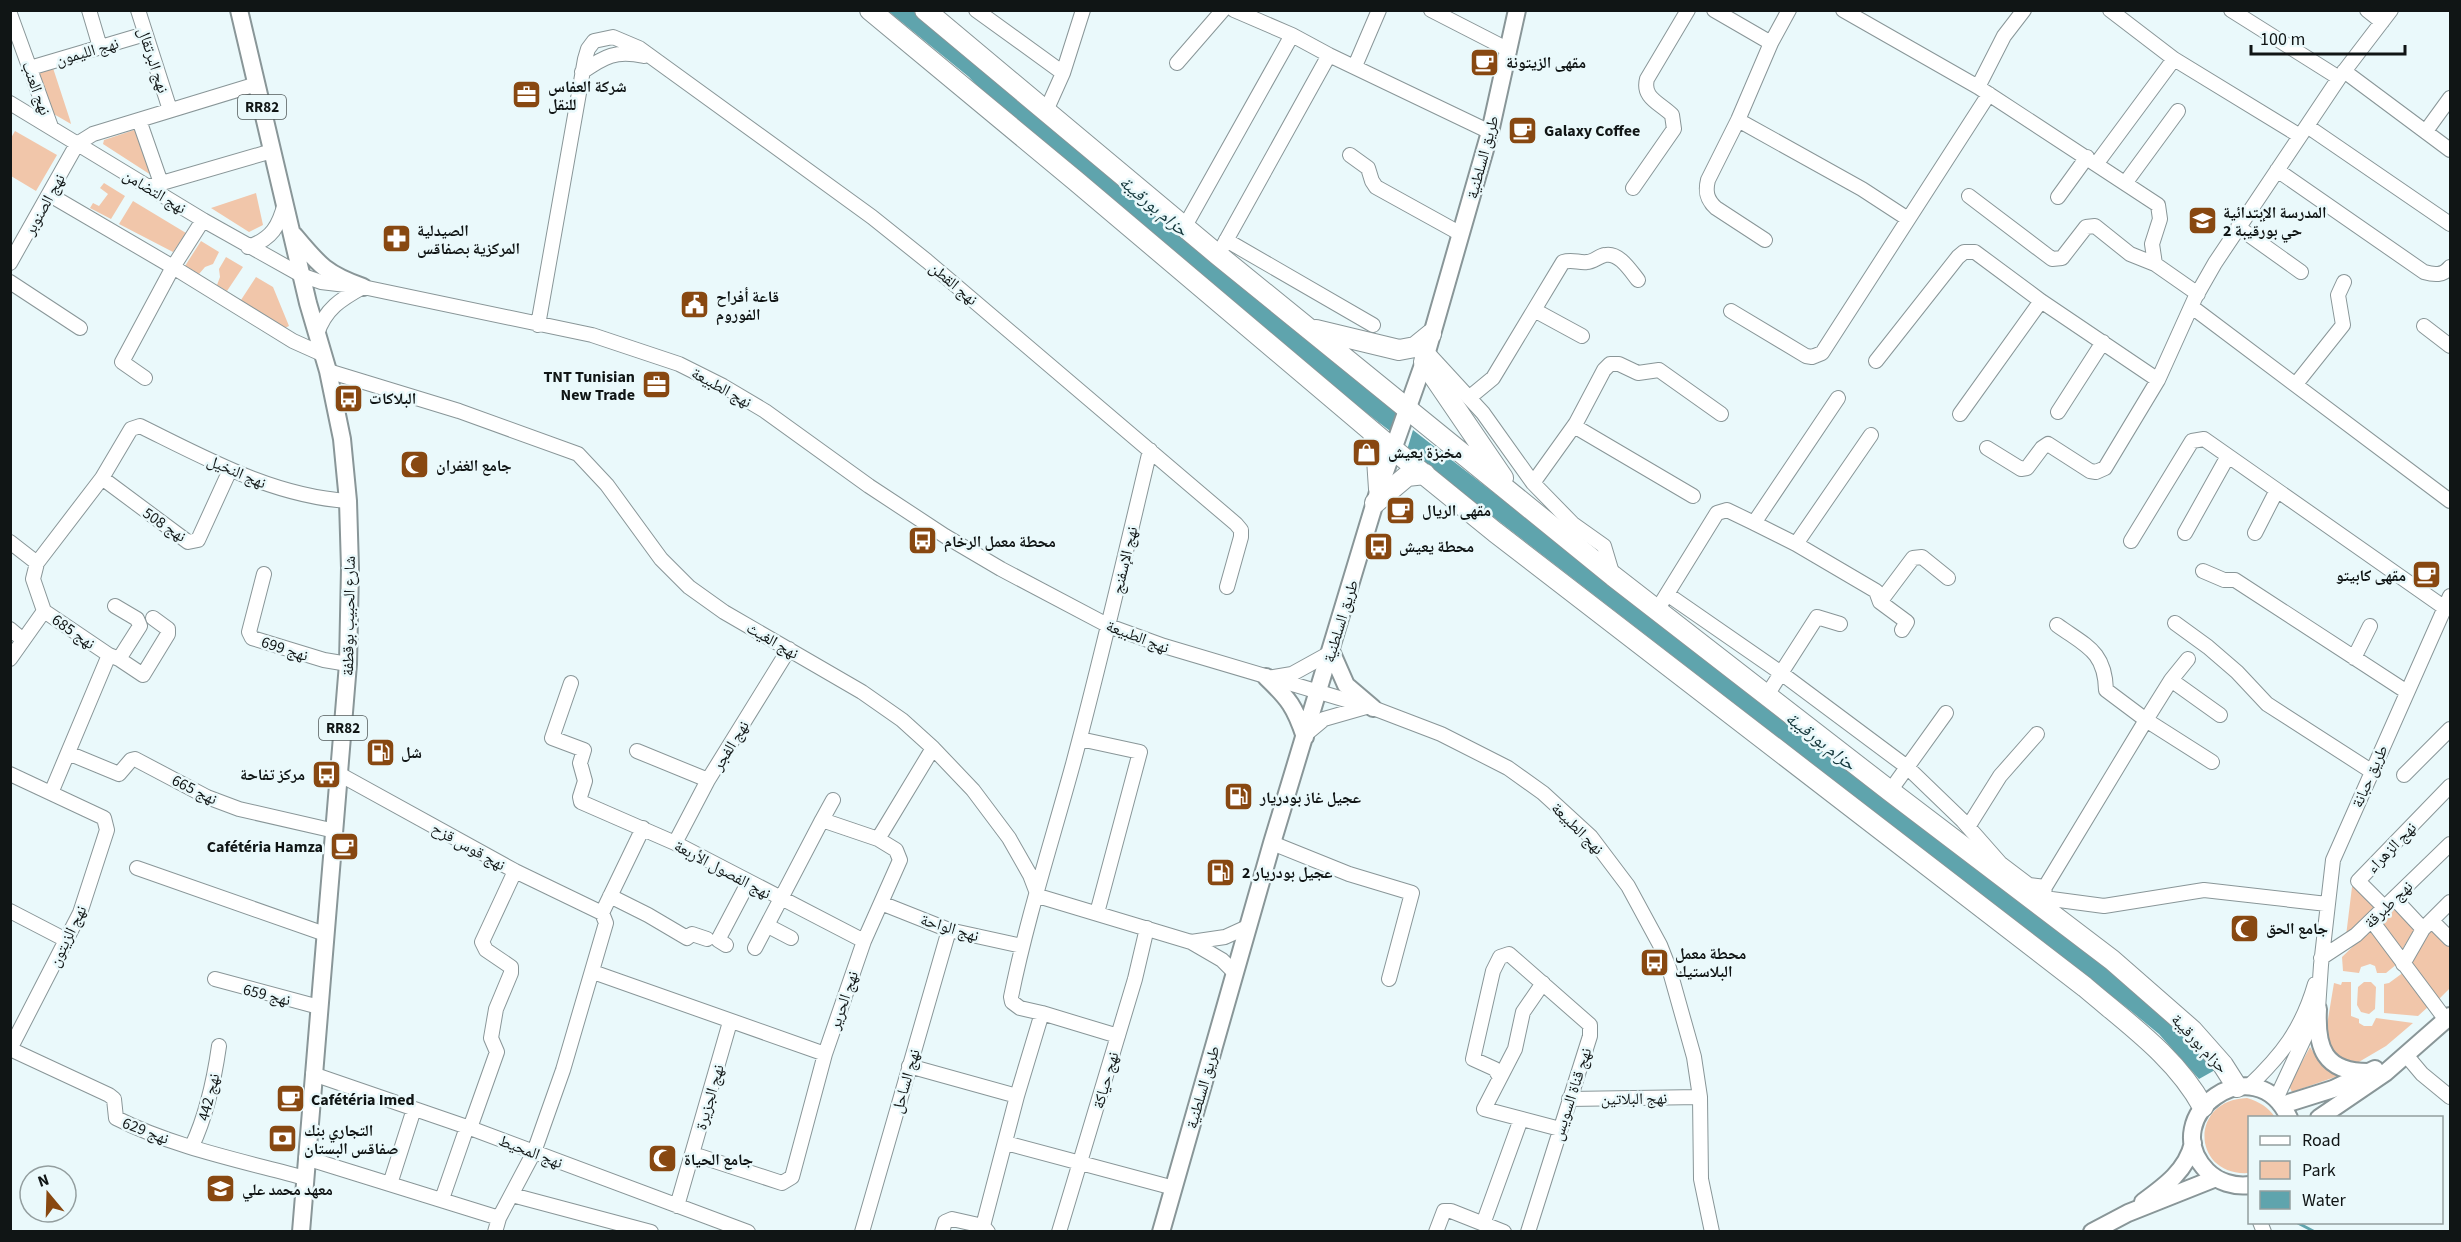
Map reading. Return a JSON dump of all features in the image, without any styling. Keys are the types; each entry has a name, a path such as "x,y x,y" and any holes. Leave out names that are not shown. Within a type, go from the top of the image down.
{"highway":[{"path":"870,10 1394,450 1542,570 2085,987 2163,1054 2193,1089 2203,1107"},
{"name":"حزام بورقيبة","path":"925,10 1185,226 1222,248 1308,328 1613,576 1662,602 1767,695 1890,791 2043,896 2192,1030 2243,1087"},
{"path":"1308,328 1399,350 1415,347 1427,349 1513,495"},
{"path":"1372,431 1377,444 1377,496"},
{"path":"1377,496 1407,476 1425,474"}],"main road":[{"name":"شارع الحبيب بوقطفة","path":"239,10 301,275 328,370 342,439 348,501 350,567 348,664 312,1074 301,1232"},
{"name":"طريق السلطنية","path":"1161,1232 1272,843 1377,496 1408,410 1461,234 1490,132 1517,10"},
{"path":"290,230 326,271 339,279 363,287"},
{"path":"1330,652 1346,685 1370,707"},
{"path":"1269,678 1294,706 1305,736"},
{"path":"2318,1009 2319,1044 2329,1060 2346,1070 2369,1072"},
{"path":"2322,1116 2377,1079 2448,1018"},
{"path":"2128,1213 2152,1196 2190,1158 2194,1124 2203,1107 2216,1095 2243,1087 2263,1091 2282,1107 2333,1089 2405,1056"},
{"path":"2193,1143 2201,1163 2216,1178 2248,1189"},
{"path":"2092,1232 2128,1213 2216,1178"}],"street":[{"path":"89,10 100,46"},
{"name":"نهج البرتقال","path":"138,10 170,110"},
{"path":"976,10 1063,74"},
{"path":"1046,111 1063,74 1083,10"},
{"path":"1177,63 1223,10"},
{"path":"1234,10 1292,35 1329,56 1490,132"},
{"path":"1354,66 1379,10"},
{"path":"1431,10 1509,50"},
{"path":"1633,188 1674,129 1672,115 1648,96 1644,88 1647,79 1688,10"},
{"path":"1714,10 1772,43"},
{"path":"1765,240 1716,208 1707,196 1708,180 1789,10"},
{"path":"1843,10 1984,90 2158,205 2160,211 2152,244 2155,264"},
{"path":"2110,10 2174,59 2303,131 2451,224"},
{"path":"2231,10 2342,74 2451,150"},
{"path":"1987,448 2017,468 2024,469 2030,465 2042,447 2050,444 2090,471 2101,471 2109,463 2158,380 2195,301 2238,227 2342,74 2386,16 2367,10"},
{"path":"1731,311 1806,356 1816,356 1826,347 1908,219 1984,90 2004,36 2021,12"},
{"name":"نهج العنب","path":"10,14 16,43 30,68 51,128"},
{"name":"نهج الليمون","path":"30,68 145,34"},
{"path":"1185,226 1292,35"},
{"name":"نهج القطن","path":"538,325 582,72 588,49 594,40 613,37 626,41 872,217 1018,336 1241,530 1227,587"},
{"name":"نهج القطن","path":"582,72 611,54 627,53 649,57"},
{"path":"1329,56 1222,248 1373,325"},
{"path":"2058,197 2092,160 2174,59"},
{"path":"77,144 93,135 257,84"},
{"path":"2426,131 2451,98"},
{"name":"نهج التضامن","path":"13,110 51,128 154,185 203,220 301,275"},
{"path":"2126,182 2178,111"},
{"path":"139,120 154,185 272,151"},
{"path":"1738,120 1862,189 1908,219"},
{"name":"نهج الصنوبر","path":"10,263 77,144"},
{"path":"1350,155 1368,168 1376,187 1461,234"},
{"path":"2277,170 2424,272 2434,275 2446,272 2451,267"},
{"path":"50,195 293,341 322,354"},
{"path":"1969,196 2052,259 2062,258 2086,227 2095,226 2130,254 2155,264 2195,301 2296,384 2451,501"},
{"path":"248,247 266,239 273,233 278,226 285,203"},
{"path":"145,378 122,362 173,267 203,220"},
{"path":"2238,227 2301,272"},
{"path":"1876,361 1964,252 1975,252 2041,301 2158,380"},
{"path":"1470,397 1493,378 1536,311 1563,262 1569,260 1588,262 1608,254 1624,263 1638,280"},
{"name":"نهج الطبيعة","path":"301,275 321,282 363,287 622,344 702,375 765,411 869,486 945,536 1001,569 1109,626 1164,646 1370,707 1441,734 1508,768 1543,793 1603,852 1628,886 1669,968 1695,1057 1700,1097 1701,1179 1712,1232"},
{"path":"10,282 80,328"},
{"path":"2296,384 2343,325 2338,295 2344,282"},
{"path":"317,334 332,306 363,287"},
{"path":"1960,414 2041,301"},
{"path":"1536,311 1582,336"},
{"path":"2424,326 2451,346"},
{"path":"2058,412 2103,342"},
{"path":"1427,349 1470,397 1533,483 1574,524 1604,546 1613,576"},
{"path":"1533,483 1574,426 1607,366 1615,363 1638,373 1659,370 1721,414"},
{"name":"نهج الغيث","path":"328,370 451,408 578,454 607,485 674,574 724,612 882,705 933,748 967,784 1009,838 1030,875 1038,896"},
{"path":"1754,524 1838,398"},
{"name":"نهج النخيل","path":"102,478 131,429 141,426 230,470 270,486 326,500 348,501"},
{"path":"1574,426 1693,496"},
{"path":"1796,544 1871,435"},
{"path":"2131,541 2192,441 2204,439 2277,490 2448,602"},
{"name":"نهج الإسفنج","path":"1042,1013 1020,1008 1012,1002 1022,946 1038,896 1109,626 1149,450"},
{"path":"2185,533 2229,456"},
{"path":"1513,495 1522,468"},
{"name":"نهج 508","path":"102,478 188,542 198,540 230,470"},
{"path":"10,542 37,564 102,478"},
{"path":"2255,533 2277,490"},
{"path":"1902,630 1907,622 1880,602 1876,591 1796,544 1727,510 1717,513 1662,602 1780,673 1907,767 1968,827 2000,863 2043,896 2104,906 2204,890 2327,904"},
{"path":"1880,602 1913,558 1922,557 1948,578"},
{"name":"نهج 685","path":"37,564 33,579 44,611 114,657 51,793"},
{"path":"2203,571 2224,580 2235,580 2407,692"},
{"name":"نهج 699","path":"264,574 249,632 252,638 324,660 348,664"},
{"name":"طريق حبانة","path":"2282,1107 2318,1009 2321,961 2333,861 2448,602"},
{"path":"115,606 138,619 140,626 114,657 143,675 168,634 168,629 153,618"},
{"path":"10,658 44,611"},
{"path":"1767,695 1817,617 1840,624"},
{"path":"2175,623 2237,672 2267,704 2371,771"},
{"path":"2058,625 2097,654 2106,674 2106,690 2146,720 2212,762"},
{"path":"2354,658 2370,626"},
{"path":"10,629 23,640"},
{"name":"نهج الفجر","path":"675,843 708,780 789,649"},
{"path":"1269,678 1292,674 1330,652"},
{"path":"2043,896 2146,720 2171,680 2188,659"},
{"path":"2171,680 2220,715"},
{"name":"نهج الفصول الأربعة","path":"571,683 552,738 584,750 580,763 585,781 580,797 581,802 675,843 748,883 864,940"},
{"path":"1305,736 1324,719 1370,707"},
{"path":"1890,791 1946,713"},
{"path":"2404,775 2451,729"},
{"path":"1968,827 2000,776 2037,734"},
{"path":"1080,739 1140,752 1097,914"},
{"path":"822,820 878,839 933,748"},
{"path":"637,751 708,780"},
{"name":"نهج 665","path":"68,753 119,774 129,762 135,759 202,795 230,805 335,831"},
{"path":"10,774 51,793"},
{"name":"نهج قوس قزح","path":"339,774 514,871 602,913"},
{"name":"نهج الزهراء","path":"2390,903 2358,881 2451,786"},
{"name":"نهج الزيتون","path":"10,1049 80,913 108,830 104,818 51,793"},
{"path":"755,948 833,800"},
{"path":"306,1158 442,1199 497,1225 534,1152 563,1070 593,972 606,923 602,913 643,828"},
{"name":"نهج الحرير","path":"693,1154 782,1183 792,1177 825,1054 864,940 900,860 896,850 878,839"},
{"path":"1272,843 1349,874 1412,893 1389,979"},
{"name":"نهج طبرقة","path":"2321,961 2372,921 2451,844"},
{"path":"137,868 325,934"},
{"path":"442,1199 497,1052 491,1038 492,1028 496,1009 511,973 511,967 486,950 482,942 514,871"},
{"path":"726,945 718,940 748,883"},
{"path":"1038,896 1191,942 1222,960 1234,972"},
{"path":"610,897 648,915 687,938 692,934 707,939"},
{"path":"2403,964 2428,925 2451,902"},
{"name":"نهج الواحة","path":"881,903 949,930 1022,946"},
{"path":"2390,903 2451,939"},
{"path":"10,911 66,940"},
{"path":"2372,921 2403,964 2448,1018"},
{"path":"768,926 791,938"},
{"path":"1191,942 1226,937 1247,927"},
{"name":"نهج حياكة","path":"1059,1232 1135,979 1147,928"},
{"name":"نهج الساحل","path":"862,1232 949,930"},
{"name":"نهج قناة السويس","path":"1499,1076 1494,1069 1473,1059 1492,972 1500,957 1509,954 1590,1025 1590,1036 1528,1232"},
{"name":"طريق حبانة","path":"2243,1087 2272,1064 2299,1028 2321,961"},
{"path":"593,972 825,1054"},
{"name":"نهج 659","path":"215,978 319,1007"},
{"path":"1543,983 1523,1012 1515,1049 1499,1076 1484,1109 1560,1128"},
{"path":"942,1232 945,1222 949,1219 986,1229 1017,1096 1042,1013 1118,1036"},
{"name":"نهج الجزيرة","path":"677,1206 730,1022"},
{"name":"نهج 442","path":"192,1146 212,1089 219,1046"},
{"name":"نهج 629","path":"10,1049 109,1095 114,1099 116,1118 192,1146 305,1178"},
{"path":"2405,1056 2422,1074 2451,1097"},
{"path":"909,1066 1017,1096"},
{"name":"نهج المحيط","path":"312,1074 468,1127 748,1232"},
{"name":"نهج البلاتين","path":"1569,1099 1700,1097"},
{"path":"390,1184 414,1109"},
{"path":"1483,1224 1521,1119"},
{"path":"1006,1143 1174,1188"},
{"path":"512,1196 651,1232"},
{"path":"1436,1232 1444,1211 1451,1210 1504,1232"}],"green space":[{"path":"53,68 71,124 52,113 39,76 40,72"},
{"path":"137,129 151,175 103,144 104,140"},
{"path":"15,131 57,155 36,191 11,176 11,138"},
{"path":"104,183 125,196 111,219 90,208 93,203 99,206 108,194 100,188"},
{"path":"256,193 263,225 249,232 211,208"},
{"path":"133,201 186,233 173,252 119,224"},
{"path":"201,241 219,252 213,264 205,267 199,274 185,266"},
{"path":"226,257 243,267 227,291 217,285 220,277 219,269"},
{"path":"256,277 273,287 289,326 285,328 241,300"},
{"path":"2355,886 2377,908 2346,936 2352,887"},
{"path":"2393,907 2415,929 2401,951 2378,920"},
{"path":"2372,928 2397,964 2386,973 2377,973 2375,966 2370,964 2361,967 2359,973 2343,971 2342,957"},
{"path":"2433,929 2450,946 2450,988 2437,1001 2409,964 2424,938"},
{"path":"2404,972 2429,1006 2418,1016 2384,1013 2384,984"},
{"path":"2342,982 2351,982 2351,1016 2359,1019 2359,1023 2364,1026 2372,1026 2376,1018 2413,1023 2386,1046 2352,1066 2334,1054 2325,1037 2334,983 2341,985"},
{"path":"2364,982 2371,982 2376,987 2375,1009 2369,1014 2361,1012 2357,1005 2358,987"},
{"path":"2310,1047 2322,1066 2338,1076 2292,1092 2289,1086"},
{"path":"2247,1098 2263,1105 2274,1116 2248,1116 2248,1173 2230,1171 2216,1163 2208,1152 2204,1138 2207,1124 2214,1111 2228,1102"}],"water":[{"path":"888,11 913,11 974,59 1396,413 1390,431 1320,377 1013,124 969,77"},
{"path":"1413,430 2167,1015 2215,1070 2199,1079 2159,1034 2131,1011 1407,450"}],"waterway":[{"name":"حزام بورقيبة","path":"2300,1224 2315,1232"}],"place":[{"name":"مقهى الزيتونة","path":"1485,62"},
{"name":"شركة العفاس للنقل","path":"527,95"},
{"name":"Galaxy Coffee","path":"1523,130"},
{"name":"المدرسة الإبتدائية حي بورقيبة 2","path":"2202,221"},
{"name":"الصيدلية المركزية بصفاقس","path":"396,239"},
{"name":"قاعة أفراح الفوروم","path":"695,305"},
{"name":"TNT Tunisian New Trade","path":"656,385"},
{"name":"البلاكات","path":"348,398"},
{"name":"مخبزة يعيش","path":"1367,452"},
{"name":"جامع الغفران","path":"415,465"},
{"name":"مقهى الريال","path":"1401,510"},
{"name":"محطة معمل الرخام","path":"923,541"},
{"name":"محطة يعيش","path":"1378,546"},
{"name":"مقهى كابيتو","path":"2427,575"},
{"name":"شل","path":"380,752"},
{"name":"مركز تفاحة","path":"326,774"},
{"name":"عجيل غاز بودريار","path":"1239,797"},
{"name":"Cafétéria Hamza","path":"344,846"},
{"name":"عجيل بودريار 2","path":"1221,872"},
{"name":"جامع الحق","path":"2245,928"},
{"name":"محطة معمل البلاستيك","path":"1654,962"},
{"name":"Cafétéria Imed","path":"290,1099"},
{"name":"التجاري بنك صفاقس البستان","path":"283,1139"},
{"name":"جامع الحياة","path":"663,1159"},
{"name":"معهد محمد علي","path":"221,1189"}]}
